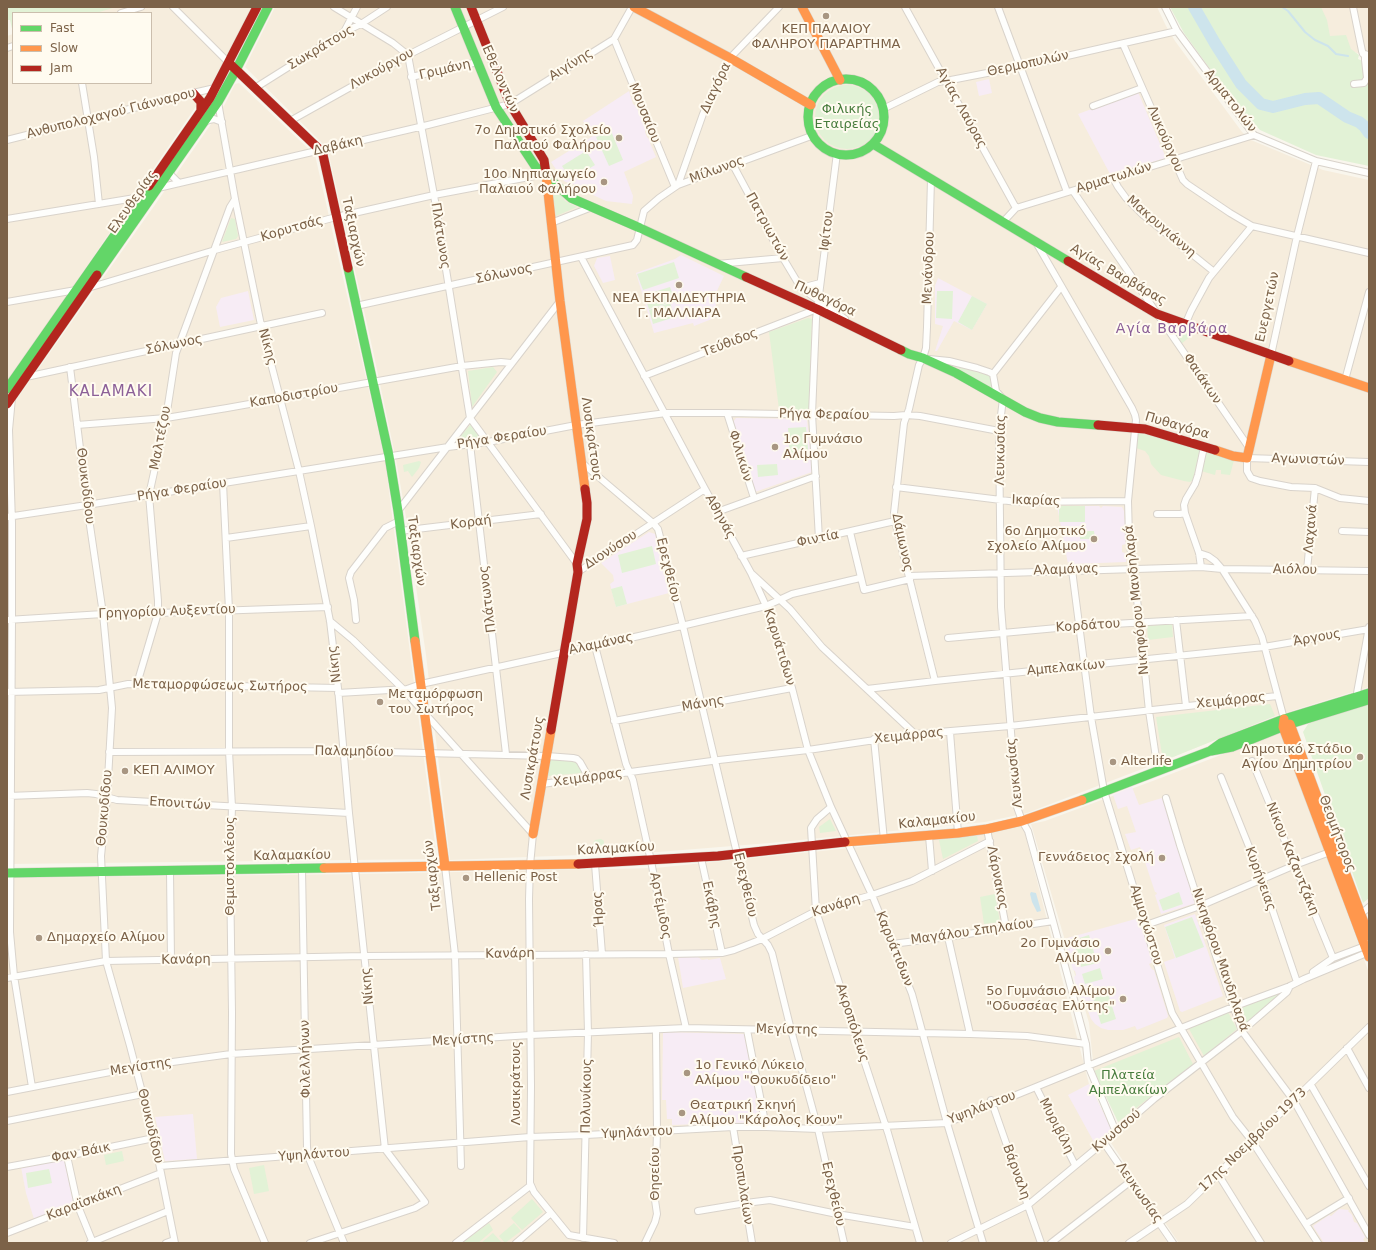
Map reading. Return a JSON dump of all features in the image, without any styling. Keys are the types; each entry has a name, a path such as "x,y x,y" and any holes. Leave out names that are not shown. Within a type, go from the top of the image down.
{"street":[{"path":"124,12 141,7"},
{"path":"173,7 236,70 320,150"},
{"name":"Ελευθερίας","path":"9,397 76,290 201,111 229,63 257,7"},
{"name":"Ελευθερίας","path":"9,397 26,377 218,102 268,7"},
{"path":"334,7 393,43 408,54"},
{"path":"344,32 357,7"},
{"name":"Σωκράτους","path":"255,88 387,7"},
{"name":"Εθελοντών","path":"455,7 496,108 534,166 571,198 640,228"},
{"name":"Εθελοντών","path":"470,7 510,104 544,160 555,262"},
{"name":"Λυκούργου","path":"290,121 408,54 503,7"},
{"path":"633,7 730,58 811,105"},
{"name":"Αιγίνης","path":"496,108 510,104 614,38 633,7"},
{"name":"Διαγόρα","path":"676,186 704,114 730,58 779,7"},
{"path":"802,7 840,80"},
{"name":"Αγίας Λαύρας","path":"905,7 1016,208"},
{"name":"Φαιάκων","path":"998,7 1019,66 1070,192 1157,314 1248,454"},
{"name":"Αρματολών","path":"1165,7 1177,31 1254,135 1316,161 1369,173"},
{"path":"1354,7 1366,54 1365,60 1367,78 1364,83 1354,84"},
{"name":"Θερμοπυλών","path":"883,109 945,80 1019,66 1177,31"},
{"name":"Μουσαίου","path":"614,38 676,186"},
{"name":"Λυκούργου","path":"1122,44 1183,180 1230,213 1252,226 1369,253"},
{"name":"Πλάτωνος","path":"408,54 420,127 434,195 470,418"},
{"name":"Γριμάνη","path":"412,77 478,62"},
{"path":"840,80 853,80 869,87 879,98 883,109 883,127 877,139 873,144 864,150 853,154 837,153 825,148 814,135 810,126 809,115 813,99 822,88 828,84 840,80"},
{"path":"82,84 100,204"},
{"name":"Ανθυπολοχαγού Γιάνναρου","path":"7,140 215,88"},
{"path":"1093,106 1142,88"},
{"path":"193,93 201,102 201,111"},
{"name":"Νίκης","path":"218,102 235,198 261,325 298,471 328,607 338,690 349,813 385,1149"},
{"name":"Δαβάκη","path":"158,188 496,108"},
{"path":"204,122 214,119 222,122"},
{"name":"Μίλωνος","path":"640,228 641,218 644,211 676,186 814,135"},
{"name":"Αρματωλών","path":"1003,222 1016,208 1254,135"},
{"name":"Αγίας Βαρβάρας","path":"873,144 1157,314 1369,388"},
{"name":"Ταξιαρχών","path":"320,150 389,456 398,511 445,866 455,955 461,1166"},
{"name":"Ιφίτου","path":"819,539 812,414 817,305 837,153"},
{"name":"Ευεργετών","path":"1248,454 1297,236 1316,161"},
{"name":"Πατριωτών","path":"733,165 783,258 801,288 817,305"},
{"path":"170,170 171,175 179,183"},
{"name":"Κορυτσάς","path":"88,288 215,250 336,217 434,195 545,174"},
{"name":"Μακρυγιάννη","path":"1113,178 1126,198 1144,215 1213,271"},
{"name":"Μενάνδρου","path":"923,358 926,348 927,327 931,179"},
{"path":"7,220 141,197"},
{"name":"Μαλτέζου","path":"137,684 158,613 149,495 166,418 176,353 230,207 235,198"},
{"path":"551,223 592,207"},
{"path":"1185,325 1213,271 1252,226"},
{"name":"Πυθαγόρα","path":"640,228 716,264 817,305 860,330 909,354 923,358 956,373 1025,412 1040,418 1058,422 1135,428 1153,431 1233,456 1248,454"},
{"name":"Σόλωνος","path":"356,306 633,245 637,240 640,228"},
{"path":"1036,242 1132,408 1136,420 1135,428"},
{"name":"Αθηνάς","path":"581,257 751,573 780,599 822,647 915,734"},
{"path":"716,264 783,258"},
{"name":"Λυσικράτους","path":"530,1186 530,865 533,834 565,652 577,568 587,519 587,503 555,262"},
{"name":"Πυθαγόρα","path":"801,288 820,283"},
{"path":"1003,399 996,391 993,374 1061,287"},
{"path":"7,302 76,290"},
{"path":"1345,380 1369,292"},
{"path":"53,294 60,297 66,305"},
{"path":"398,511 470,418 510,363 560,301"},
{"name":"Τεύθιδος","path":"644,376 817,305"},
{"name":"Σόλωνος","path":"26,377 322,313"},
{"name":"Πυθαγόρα","path":"923,358 949,361 977,368 993,374"},
{"name":"Δάμωνος","path":"923,358 919,365 904,423 896,487 895,522 935,681"},
{"name":"Καποδιστρίου","path":"77,425 166,418 462,366 501,362 510,363"},
{"name":"Θουκυδίδου","path":"70,367 87,505 103,614 112,708 107,797 101,856 106,961 136,1067 154,1138 175,1241"},
{"path":"9,397 10,977 32,1087"},
{"name":"Λευκωσίας","path":"1003,399 999,431 1002,632 1017,807 1022,821 1028,831 1053,921 1086,1044 1088,1065 1116,1132"},
{"name":"Ρήγα Φεραίου","path":"9,516 87,505 389,456 488,442 576,425 666,414 727,413 906,415 920,416 999,431"},
{"name":"Φιλικών","path":"727,413 754,498"},
{"path":"470,418 541,514 577,568"},
{"name":"Νικηφόρου Μανδηλαρά","path":"1135,428 1131,483 1128,501 1128,537 1140,623 1149,711 1158,771"},
{"name":"Πλάτωνος","path":"470,444 506,754"},
{"path":"1201,567 1199,553 1185,513 1184,505 1195,484 1204,447"},
{"path":"1248,454 1247,471 1249,476 1253,479 1291,487 1315,488 1340,498 1369,502"},
{"name":"Αγωνιστών","path":"1248,454 1369,462"},
{"path":"581,462 653,523"},
{"path":"717,512 816,476"},
{"name":"Θεμιστοκλέους","path":"223,483 229,610 232,807 230,870 230,1154 234,1169 265,1243"},
{"name":"Ικαρίας","path":"896,487 1024,502 1128,501"},
{"name":"Λαχανά","path":"1307,570 1315,488"},
{"name":"Διονύσου","path":"577,568 653,523 705,489"},
{"path":"1157,514 1185,513"},
{"name":"Κοραή","path":"400,531 541,514"},
{"path":"356,620 354,600 349,578 351,572 385,528 399,521"},
{"name":"Φιντία","path":"741,556 895,522"},
{"name":"Ερεχθείου","path":"653,523 658,529 683,626 754,925 758,934 768,945 772,953 818,1129 844,1243"},
{"path":"226,538 311,526"},
{"path":"1342,531 1369,532"},
{"path":"850,532 860,578"},
{"name":"Θεομήτορος","path":"1199,553 1208,556 1222,569 1252,616 1258,629 1277,696 1330,852 1368,951"},
{"name":"Αλαμάνας","path":"338,690 403,689 766,606 792,594 860,578 864,590 909,577 1133,568 1201,567 1222,569"},
{"name":"Αιόλου","path":"1222,569 1369,571"},
{"name":"Αμμοχώστου","path":"1072,570 1091,717 1104,791 1172,1013 1233,1118 1252,1141 1318,1243"},
{"name":"Καρυάτιδων","path":"751,573 766,606 792,688 808,750 831,807 872,895 912,994 947,1123 983,1243"},
{"name":"Γρηγορίου Αυξεντίου","path":"10,620 103,614 328,607"},
{"name":"Κορδάτου","path":"948,638 1079,626 1252,616"},
{"path":"1176,620 1186,706"},
{"path":"330,621 353,640 425,712 533,834"},
{"path":"1357,700 1369,628"},
{"name":"Άργους","path":"1264,647 1369,628"},
{"name":"Αρτέμιδος","path":"595,646 626,764 634,780 669,954 686,1028"},
{"name":"Αμπελακίων","path":"867,689 1006,673 1264,647"},
{"name":"Μεταμορφώσεως Σωτήρος","path":"9,692 88,691 110,688 123,684 338,690"},
{"name":"Μάνης","path":"614,721 792,688"},
{"path":"1357,700 1369,693"},
{"name":"Χειμάρρας","path":"542,784 808,750 915,734 1010,726 1277,696"},
{"path":"1357,700 1369,699"},
{"name":"Καλαμακίου","path":"9,873 595,864 702,858 812,845 958,833 987,829 1022,821 1210,751 1232,747 1286,723 1357,700"},
{"name":"Θεομήτορος","path":"1286,723 1369,936"},
{"path":"950,732 958,833"},
{"path":"874,739 884,840"},
{"name":"Παλαμηδίου","path":"109,752 343,751 547,756 577,759 589,778"},
{"name":"Νίκου Καζαντζάκη","path":"1252,761 1333,958"},
{"name":"Κυρήνειας","path":"1221,777 1262,880 1296,982"},
{"name":"Επονιτών","path":"9,796 87,793 116,800 349,813"},
{"name":"Νικηφόρου Μανδηλαρά","path":"1166,798 1242,1031 1294,1101 1369,1235"},
{"name":"Ακροπόλεως","path":"831,807 813,823 812,828 816,911 886,1125 920,1243"},
{"name":"Λάρνακος","path":"987,829 1006,927"},
{"path":"929,836 932,871"},
{"name":"Κανάρη","path":"10,977 106,961 365,956 722,953 762,939 816,911 872,895 912,880 990,841"},
{"path":"1146,925 1200,906 1295,865 1330,852"},
{"name":"Εκάβης","path":"702,858 722,953"},
{"name":"Ήρας","path":"595,864 602,954"},
{"name":"Φιλελλήνων","path":"302,869 308,1156 344,1243"},
{"path":"170,871 171,960"},
{"path":"1361,914 1369,907"},
{"name":"Μαγάλου Σπηλαίου","path":"892,944 1053,921"},
{"path":"948,937 970,1034"},
{"name":"Υψηλάντου","path":"1304,979 1333,958 1368,951"},
{"name":"Υψηλάντου","path":"161,1170 232,1161 530,1137 586,1136 733,1127 766,1126 818,1129 947,1123 992,1102 1036,1087 1233,1006 1290,986 1368,951"},
{"name":"Πολυνίκους","path":"583,1238 588,1033 586,954"},
{"name":"Κνωσσού","path":"951,1243 1028,1205 1104,1143 1154,1099 1242,1031 1287,992 1290,986"},
{"name":"17ης Νοεμβρίου 1973","path":"1129,1243 1187,1204 1369,1027"},
{"name":"Μεγίστης","path":"7,1092 136,1067 231,1054 531,1035 686,1028 1027,1036 1086,1044"},
{"name":"Θησείου","path":"645,1243 655,1222 656,1214 656,1030"},
{"path":"747,1030 766,1126"},
{"path":"1347,1048 1369,1088"},
{"path":"1311,1085 1369,1186"},
{"name":"Μυριβίλη","path":"1036,1087 1075,1166"},
{"path":"7,1121 143,1094"},
{"name":"Βάρναλη","path":"992,1102 1041,1243"},
{"name":"Προπυλαίων","path":"733,1127 752,1243"},
{"name":"Φαν Βάικ","path":"7,1167 154,1138"},
{"name":"Λευκωσίας","path":"1104,1143 1173,1243"},
{"path":"310,1243 415,1208 425,1202 385,1149"},
{"path":"67,1156 78,1206 91,1243 168,1210"},
{"name":"Καραϊσκάκη","path":"7,1233 78,1206 161,1170"},
{"path":"1218,1174 1261,1243"},
{"path":"1051,1243 1131,1181"},
{"path":"456,1243 530,1186 569,1235 614,1243"},
{"path":"1306,1224 1349,1198"},
{"path":"698,1211 746,1202 770,1200 837,1214 915,1227"},
{"path":"516,1243 551,1213"},
{"path":"166,1243 175,1241"}],"shaded area":[{"path":"114,7 252,7 212,83 7,384 7,36 12,34 12,84 152,84 152,12 96,12"},
{"path":"275,7 1157,7 1175,41 1242,132 1251,140 1323,170 1369,180 1369,687 1275,716 1027,813 985,822 770,843 658,852 450,860 426,655 405,511 373,351 329,155 323,144 245,67"},
{"path":"1308,7 1369,7 1369,51 1360,54 1338,47"},
{"path":"989,79 992,93 979,96 976,82"},
{"path":"239,83 315,155 385,461 437,859 7,864 7,413 225,104 235,84"},
{"name":"7ο Δημοτικό Σχολείο Παλαιού Φαλήρου","path":"629,91 633,104 636,106 646,128 645,132 650,140 656,157 624,172 633,196 632,204 606,201 564,181 551,162 593,136 583,121"},
{"path":"1138,92 1166,158 1110,174 1078,114"},
{"name":"ΝΕΑ ΕΚΠΑΙΔΕΥΤΗΡΙΑ Γ. ΜΑΛΛΙΑΡΑ","path":"681,255 724,276 715,295 717,317 694,326 693,323 654,333 636,273 675,259"},
{"path":"610,256 615,280 603,283 594,266 597,258"},
{"path":"938,278 987,304 972,330 954,321 937,351 935,351 943,326 935,324 935,286"},
{"path":"248,291 254,320 220,327 216,307 221,298"},
{"name":"1ο Γυμνάσιο Αλίμου","path":"736,418 807,419 812,472 755,492 733,422"},
{"name":"6ο Δημοτικό Σχολείο Αλίμου","path":"1057,506 1099,506 1101,508 1103,506 1122,507 1124,511 1126,544 1122,545 1122,552 1127,554 1126,562 1072,564 1068,562 1068,564"},
{"path":"649,532 655,534 669,593 616,607 610,584 614,581 613,575 601,563"},
{"path":"1281,732 1369,973 1369,1243 1179,1243 1111,1143 1123,1132 1094,1071 1089,1023 1031,824 1045,821"},
{"name":"Γεννάδειος Σχολή","path":"1132,787 1139,805 1162,798 1196,903 1161,914 1155,895 1157,894 1155,892 1140,847 1131,850 1125,834 1136,832 1127,806 1118,809 1113,795"},
{"path":"1023,826 1089,1084 1112,1130 1095,1144 1104,1149 1168,1243 7,1243 7,878 360,874 655,868 977,835"},
{"path":"1195,914 1223,996 1182,1012 1180,1011 1164,962 1175,958 1164,925"},
{"path":"1139,918 1153,962 1149,964 1154,970 1168,1016 1167,1018 1137,1030 1135,1026 1123,1030 1108,1030 1101,1028 1091,1019 1087,1008 1082,1006 1082,998 1079,997 1074,977 1076,975 1075,971 1073,970 1064,939"},
{"path":"678,957 698,957 702,960 720,958 726,979 683,988"},
{"path":"663,1032 744,1034 757,1099 755,1099 756,1107 758,1108 761,1122 672,1125 672,1119 667,1119 666,1100 662,1100"},
{"path":"1089,1084 1112,1130 1095,1144 1068,1095"},
{"path":"193,1114 197,1159 165,1161 155,1117"},
{"path":"64,1159 73,1202 34,1219 26,1193 21,1167"},
{"path":"1339,1209 1349,1210 1348,1211 1352,1215 1354,1222 1357,1223 1365,1237 1363,1240 1366,1243 1324,1243 1313,1226 1329,1215 1331,1216"}],"green space":[{"path":"7,7 116,7 99,12 12,12 12,29 10,20 7,20"},
{"path":"1170,7 1321,7 1327,20 1330,36 1346,35 1351,49 1359,55 1358,59 1367,63 1369,62 1369,166 1316,155 1260,130 1234,102 1184,33"},
{"name":"Φιλικής Εταιρείας","path":"847,85 865,91 873,99 879,117 873,135 865,143 847,149 829,143 821,135 815,117 821,99 829,91"},
{"path":"611,131 623,160 609,166 596,137"},
{"path":"586,151 595,165 571,180 562,166"},
{"path":"554,185 565,201 577,207 556,216 552,186"},
{"path":"231,218 235,219 238,236 236,239 222,242"},
{"path":"674,262 679,278 643,290 637,274"},
{"path":"670,287 675,301 649,309 644,295"},
{"path":"937,291 953,291 952,319 936,318"},
{"path":"972,296 987,304 972,330 958,322"},
{"path":"670,303 675,317 653,324 649,310"},
{"path":"808,318 812,319 809,408 807,410 781,411 779,409 769,332"},
{"path":"1171,328 1173,328 1192,335 1181,344"},
{"path":"493,367 497,372 472,407 468,371"},
{"path":"959,367 990,376 993,388 959,369"},
{"path":"472,423 482,437 459,441 458,439"},
{"path":"806,427 809,459 790,460 788,428"},
{"path":"1137,433 1200,449 1193,480 1190,482 1161,475 1151,464 1149,456 1145,451 1136,448"},
{"path":"1206,451 1234,460 1230,475 1221,474 1221,470 1216,470 1215,475 1201,471"},
{"path":"419,461 421,462 419,468 412,477 408,471 404,472 403,465"},
{"path":"777,464 778,475 758,477 757,465"},
{"path":"1059,506 1085,506 1085,522 1059,522"},
{"path":"1080,531 1094,531 1095,539 1080,539"},
{"path":"652,546 656,564 622,573 618,555"},
{"path":"622,586 627,604 616,607 611,589"},
{"path":"1172,624 1173,637 1148,640 1147,626"},
{"path":"1270,704 1275,716 1163,761 1156,717"},
{"path":"1369,704 1369,898 1363,903 1303,732 1308,724 1317,720"},
{"path":"550,759 575,761 581,770 581,773 549,776"},
{"path":"830,819 836,831 820,833 819,827"},
{"path":"977,836 978,841 943,859 939,840"},
{"path":"601,839 604,841 601,856 593,846 593,843 595,840"},
{"path":"1179,892 1183,904 1163,911 1159,900"},
{"path":"995,894 1000,922 984,924 980,897"},
{"path":"1192,917 1204,947 1176,958 1165,927"},
{"path":"1089,935 1097,963 1081,967 1073,940"},
{"path":"1100,968 1103,979 1085,984 1082,974"},
{"path":"1279,992 1281,994 1245,1024 1239,1009"},
{"path":"1108,993 1116,1019 1101,1024 1093,998"},
{"path":"1228,1012 1237,1029 1204,1056 1189,1029"},
{"name":"Πλατεία Αμπελακίων","path":"1179,1037 1193,1064 1118,1122 1094,1071"},
{"path":"122,1151 124,1161 106,1165 104,1155"},
{"path":"264,1165 269,1191 254,1194 249,1168"},
{"path":"49,1169 52,1183 28,1188 26,1173"},
{"path":"532,1199 543,1212 522,1230 511,1218"},
{"path":"489,1223 493,1230 478,1243 462,1243"},
{"path":"514,1223 521,1231 505,1243 499,1236"},
{"path":"493,1233 502,1243 481,1243"}],"water":[{"path":"1031,892 1036,893 1041,911 1037,912 1032,902"}],"waterway":[{"path":"1194,7 1241,84 1261,104 1273,107 1305,99 1319,98 1347,117 1359,122 1369,133"},
{"path":"1282,7 1288,11 1305,32 1315,40 1328,46 1336,54 1348,56"}],"traffic: fast":[{"path":"97,275 218,102 268,7"},
{"path":"455,7 496,107 535,166 571,198 746,277"},
{"path":"846,79 860,82 873,90 881,103 884,117 881,131 873,144 860,152 846,155 832,152 819,144 811,131 808,117 811,103 819,90 832,82 846,79"},
{"path":"873,144 1068,261"},
{"path":"7,389 149,186"},
{"path":"348,268 389,456 398,511 415,641"},
{"path":"901,350 956,373 1025,412 1040,418 1058,422 1098,425"},
{"path":"1082,800 1210,751 1221,743 1284,719 1369,693"},
{"path":"1211,751 1232,747 1287,725 1368,700"},
{"path":"7,873 324,868"}],"traffic: slow":[{"path":"634,7 730,58 811,105"},
{"path":"802,7 840,80"},
{"path":"546,174 560,301 585,489"},
{"path":"1215,450 1233,456 1247,458 1271,355"},
{"path":"1289,361 1369,388"},
{"path":"415,641 445,866"},
{"path":"1284,719 1283,727 1369,957"},
{"path":"1290,724 1369,936"},
{"path":"533,834 551,730"},
{"path":"845,842 958,833 987,829 1022,821 1082,800"},
{"path":"324,868 578,864"}],"traffic: jam":[{"path":"149,186 210,98 257,7"},
{"path":"471,7 510,104 544,160 546,174"},
{"path":"229,63 321,151 348,268"},
{"path":"193,93 201,102 201,111"},
{"path":"1068,261 1157,314 1289,361"},
{"path":"7,404 97,275"},
{"path":"746,277 817,309 901,350"},
{"path":"1098,425 1145,429 1215,450"},
{"path":"551,730 578,572 577,564 587,519 585,489"},
{"path":"578,864 718,856 845,842"}],"place":[{"name":"ΚΕΠ ΠΑΛΑΙΟΥ ΦΑΛΗΡΟΥ ΠΑΡΑΡΤΗΜΑ","path":"826,16"},
{"name":"7ο Δημοτικό Σχολείο Παλαιού Φαλήρου","path":"619,138"},
{"name":"10ο Νηπιαγωγείο Παλαιού Φαλήρου","path":"604,182"},
{"name":"ΝΕΑ ΕΚΠΑΙΔΕΥΤΗΡΙΑ Γ. ΜΑΛΛΙΑΡΑ","path":"679,285"},
{"name":"1ο Γυμνάσιο Αλίμου","path":"775,447"},
{"name":"6ο Δημοτικό Σχολείο Αλίμου","path":"1094,539"},
{"name":"Μεταμόρφωση του Σωτήρος","path":"380,702"},
{"name":"Δημοτικό Στάδιο Αγίου Δημητρίου","path":"1360,757"},
{"name":"Alterlife","path":"1113,762"},
{"name":"ΚΕΠ ΑΛΙΜΟΥ","path":"125,771"},
{"name":"Γεννάδειος Σχολή","path":"1162,858"},
{"name":"Hellenic Post","path":"466,878"},
{"name":"Δημαρχείο Αλίμου","path":"39,938"},
{"name":"2ο Γυμνάσιο Αλίμου","path":"1108,951"},
{"name":"5ο Γυμνάσιο Αλίμου \"Οδυσσέας Ελύτης\"","path":"1123,999"},
{"name":"1ο Γενικό Λύκειο Αλίμου \"Θουκυδίδειο\"","path":"687,1073"},
{"name":"Θεατρική Σκηνή Αλίμου \"Κάρολος Κουν\"","path":"682,1113"}],"district":[{"name":"Αγία Βαρβάρα","path":"1172,329"},
{"name":"KALAMAKI","path":"111,392"}]}
